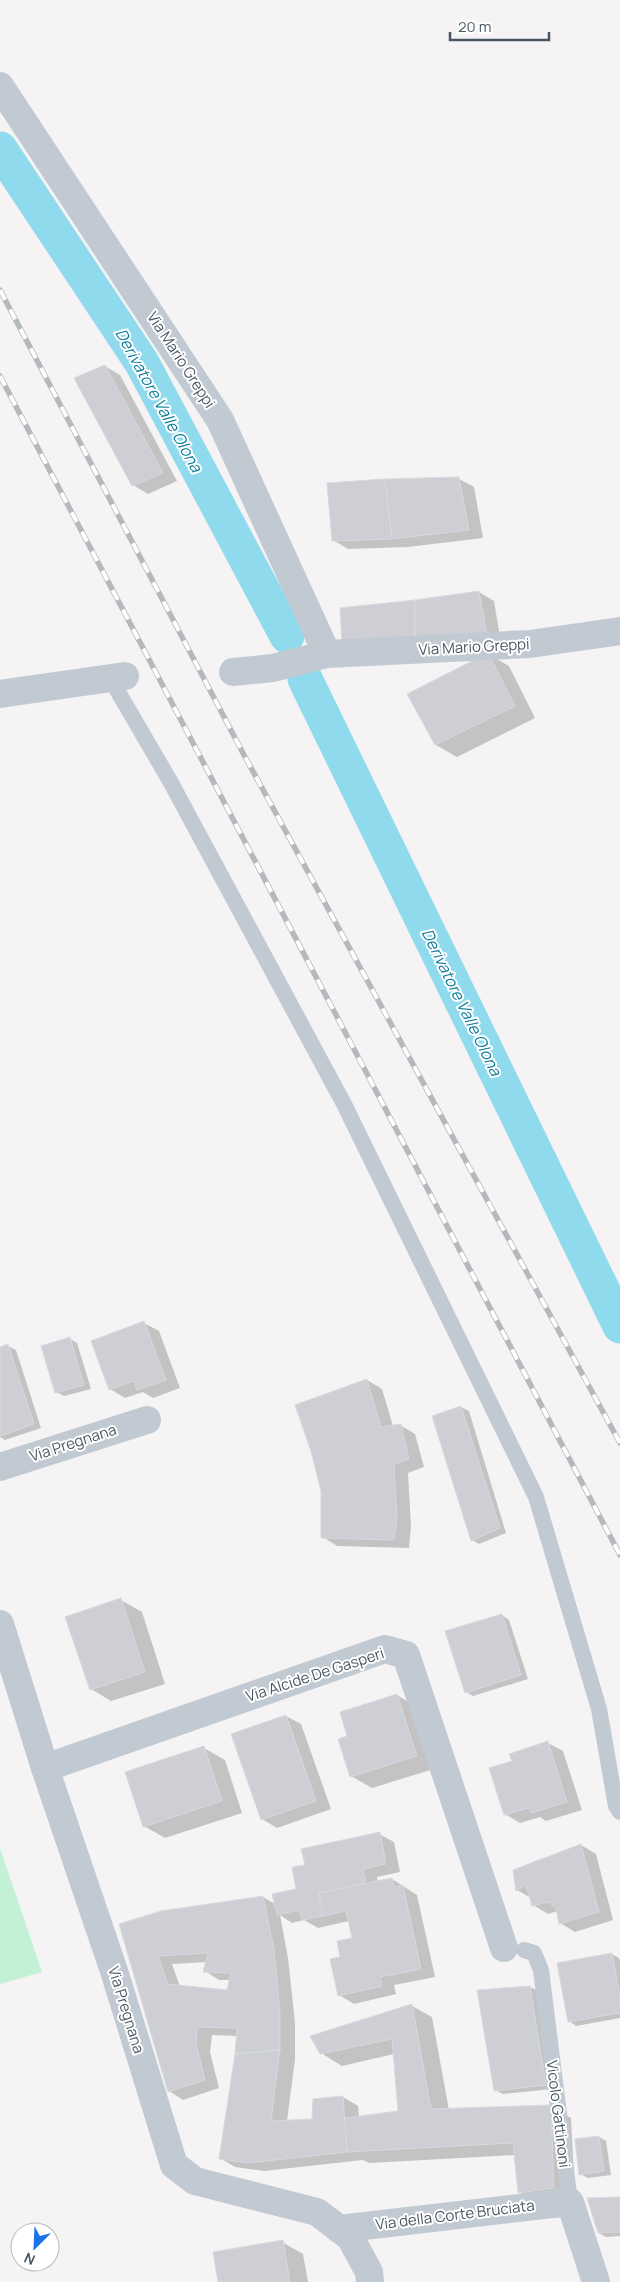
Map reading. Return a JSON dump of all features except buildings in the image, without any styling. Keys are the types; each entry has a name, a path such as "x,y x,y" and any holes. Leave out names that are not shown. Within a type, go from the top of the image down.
{"street":[{"name":"Via Mario Greppi","path":"0,86 220,420 327,654"},
{"name":"Via Mario Greppi","path":"233,672 273,668 327,654 530,644 620,631"},
{"path":"0,694 118,677"},
{"name":"Via Pregnana","path":"0,1467 147,1420"},
{"name":"Via Pregnana","path":"0,1624 45,1768 114,1971 174,2165 195,2181 317,2212 350,2236 369,2272 370,2282"},
{"name":"Via Alcide De Gasperi","path":"45,1768 385,1649 406,1654 514,1949"},
{"name":"Via della Corte Bruciata","path":"340,2229 570,2202"},
{"name":"Vicolo Gattinoni","path":"570,2202 596,2282"}],"lane":[{"path":"118,677 170,781 344,1104 536,1497 599,1708 616,1806 620,1812"},
{"name":"Vicolo Gattinoni","path":"514,1949 534,1953 541,1970 570,2202"}],"green space":[{"path":"0,1848 42,1972 0,1984"}],"waterway":[{"name":"Derivatore Valle Olona","path":"0,149 142,363 287,636"},
{"name":"Derivatore Valle Olona","path":"305,679 620,1326"}],"railway":[{"path":"0,290 244,755 620,1443"},
{"path":"0,376 620,1555"}]}
